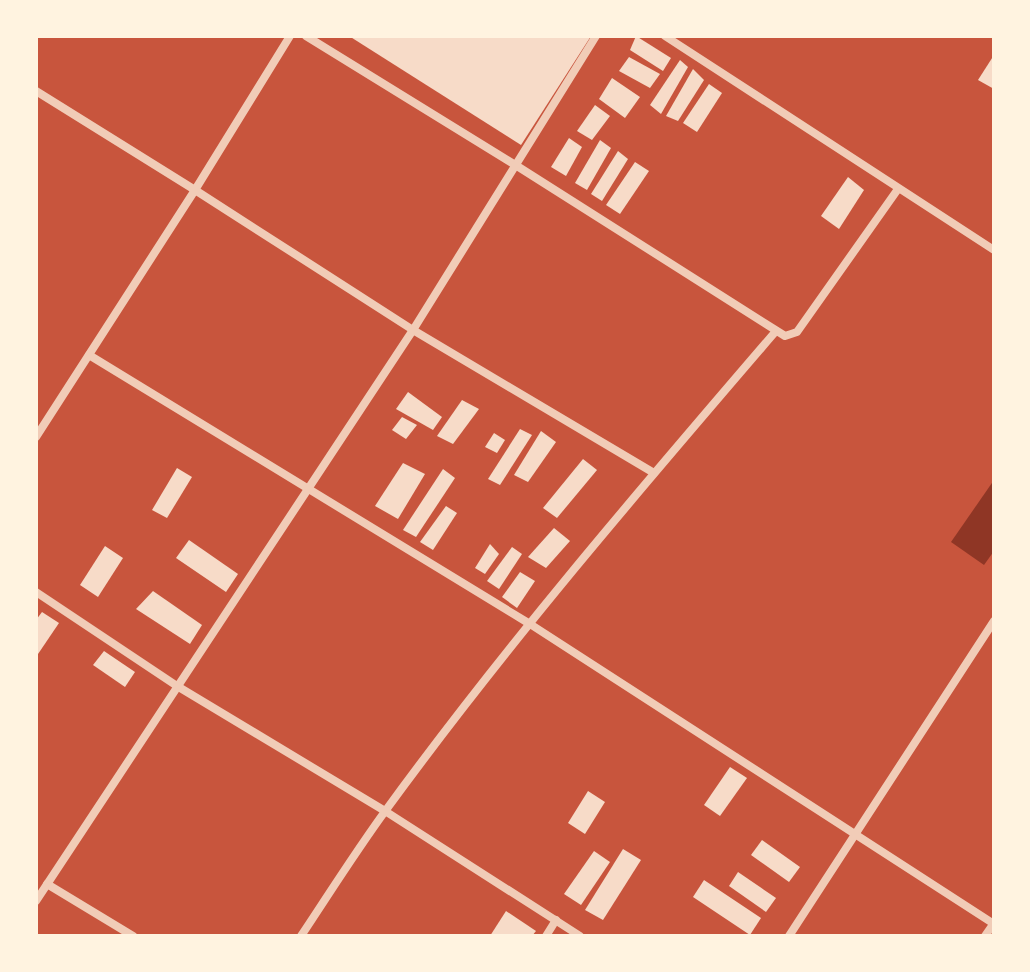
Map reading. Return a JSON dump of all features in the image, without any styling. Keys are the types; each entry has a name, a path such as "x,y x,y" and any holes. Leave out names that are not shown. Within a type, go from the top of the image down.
{"street":[{"path":"36,437 290,36"},
{"path":"306,36 785,336 797,332 898,189"},
{"path":"36,901 413,330 596,36"},
{"path":"665,36 994,250"},
{"path":"36,91 413,330 654,473"},
{"path":"301,936 385,811 530,624 776,331"},
{"path":"89,355 530,624 994,923 985,936"},
{"path":"36,592 177,686 385,811 580,936"},
{"path":"789,936 991,632 994,621"},
{"path":"47,884 133,936"},
{"path":"546,936 556,920"}],"shaded area":[{"path":"994,480 994,551 984,565 951,542"}],"building":[{"path":"349,36 591,36 521,145"},
{"path":"636,36 671,58 663,71 630,50"},
{"path":"994,55 994,89 978,80"},
{"path":"629,57 660,74 650,88 619,71"},
{"path":"680,60 688,67 661,114 650,105"},
{"path":"693,69 704,80 678,121 666,116"},
{"path":"612,78 640,97 625,118 599,99"},
{"path":"709,84 722,93 697,132 683,123"},
{"path":"595,105 610,116 592,140 577,131"},
{"path":"569,138 582,147 566,176 551,167"},
{"path":"600,140 611,148 587,190 575,183"},
{"path":"618,151 628,159 602,201 591,194"},
{"path":"635,162 649,171 620,214 606,205"},
{"path":"848,177 864,190 839,229 821,216"},
{"path":"408,392 442,417 433,430 396,409"},
{"path":"462,400 479,409 453,444 437,436"},
{"path":"402,417 417,425 406,439 392,430"},
{"path":"520,429 532,435 500,485 488,479"},
{"path":"541,431 556,442 528,482 514,475"},
{"path":"494,433 505,440 497,453 485,447"},
{"path":"583,459 597,470 557,518 543,508"},
{"path":"403,463 425,474 398,519 375,506"},
{"path":"177,468 192,477 167,518 152,510"},
{"path":"443,469 455,478 416,537 403,530"},
{"path":"446,506 457,513 433,550 420,542"},
{"path":"554,528 570,541 546,568 528,557"},
{"path":"189,540 238,574 226,592 176,558"},
{"path":"490,544 499,554 485,574 475,568"},
{"path":"105,546 123,558 98,597 80,585"},
{"path":"512,547 522,554 499,589 487,581"},
{"path":"520,572 535,581 517,608 502,597"},
{"path":"153,591 202,625 190,644 136,609"},
{"path":"42,612 59,623 36,657 36,620"},
{"path":"104,651 135,672 125,687 93,665"},
{"path":"730,767 747,778 720,816 704,805"},
{"path":"588,791 605,802 585,834 568,823"},
{"path":"762,840 800,867 789,882 751,855"},
{"path":"623,849 641,860 603,920 585,910"},
{"path":"594,851 610,862 581,905 564,894"},
{"path":"738,872 776,898 766,912 729,886"},
{"path":"704,880 761,918 750,935 693,897"},
{"path":"506,911 536,931 532,936 490,936"}]}
